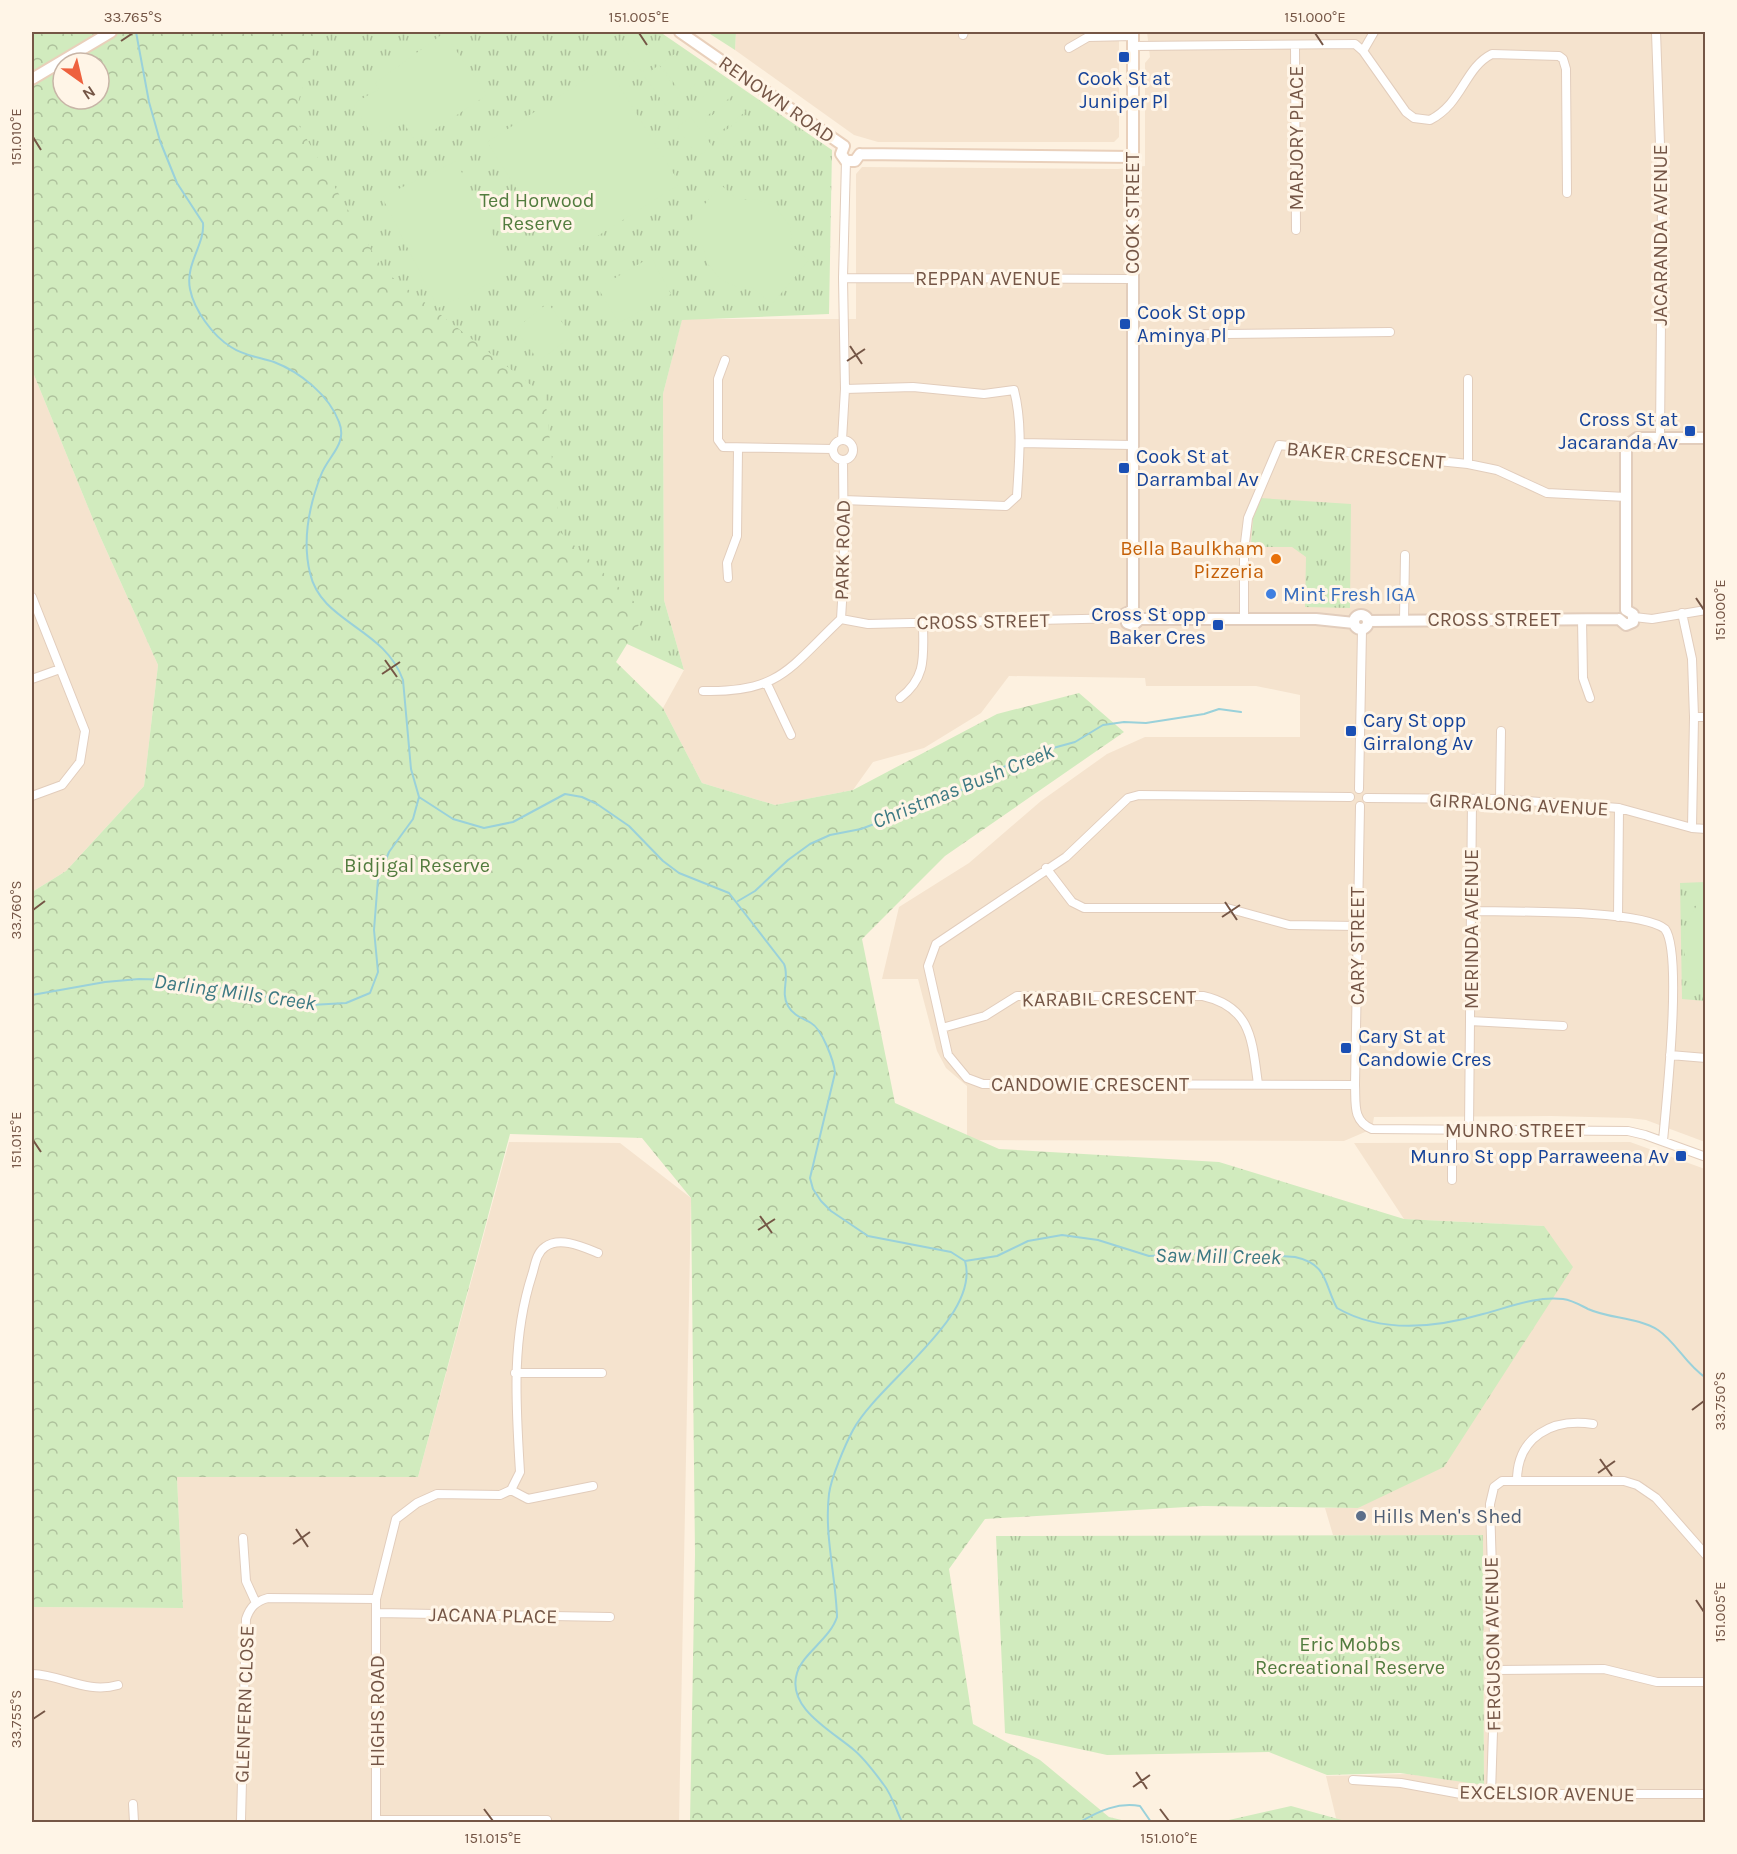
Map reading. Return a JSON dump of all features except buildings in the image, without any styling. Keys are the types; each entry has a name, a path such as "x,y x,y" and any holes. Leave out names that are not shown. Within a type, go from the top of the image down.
{"street":[{"name":"RENOWN ROAD","path":"680,32 844,146"},
{"path":"1363,51 1374,32"},
{"name":"JACARANDA AVENUE","path":"1656,32 1662,201 1660,438"},
{"path":"32,79 106,34"},
{"path":"1069,48 1088,37 1295,45 1355,44 1363,51 1400,105 1414,118 1422,120 1430,120 1449,109 1475,67 1492,54 1553,54 1563,58 1566,69 1567,193"},
{"name":"COOK STREET","path":"1132,616 1133,38"},
{"name":"MARJORY PLACE","path":"1295,45 1296,230"},
{"path":"842,440 845,389 843,278 846,161 841,154 844,146 850,144 856,145 860,154"},
{"path":"860,154 1133,157"},
{"path":"846,161 855,161 860,154"},
{"name":"REPPAN AVENUE","path":"843,278 1132,279"},
{"path":"1133,335 1390,332"},
{"path":"725,360 718,379 718,440 723,447 833,449"},
{"path":"1468,379 1468,464"},
{"path":"843,500 1005,506 1017,496 1021,414 1014,390 984,394 913,387 845,389"},
{"path":"1706,438 1634,439 1626,447 1626,615 1652,619 1706,610"},
{"path":"842,440 850,444 852,450 849,458 843,460 834,456 833,449 837,442 842,440"},
{"path":"1020,442 1132,445"},
{"name":"BAKER CRESCENT","path":"1244,619 1244,551 1248,518 1279,445 1468,464 1497,470 1547,493 1626,497"},
{"path":"728,578 727,563 737,537 738,449"},
{"name":"PARK ROAD","path":"703,691 736,692 767,684 779,678 841,619 844,568 843,460"},
{"path":"1404,620 1405,555"},
{"path":"32,597 85,731 80,762 62,785 32,796"},
{"path":"1682,613 1692,659 1694,717 1692,828"},
{"name":"CROSS STREET","path":"841,619 868,624 1132,616 1324,619 1361,625 1404,620 1582,619 1626,615"},
{"path":"1582,619 1583,678 1590,698"},
{"path":"900,698 913,689 923,666 923,621"},
{"path":"1359,789 1361,625"},
{"path":"32,679 60,669"},
{"path":"767,684 791,735"},
{"path":"1694,717 1706,717"},
{"path":"1500,731 1500,799"},
{"path":"1359,789 1365,793 1367,798 1360,806 1351,802 1350,797 1354,790 1359,789"},
{"name":"CANDOWIE CRESCENT","path":"1350,797 1139,795 1128,798 1078,848 936,944 928,966 948,1055 958,1070 967,1078 982,1084 1355,1085"},
{"name":"GIRRALONG AVENUE","path":"1367,798 1500,799 1619,808 1692,828 1706,829"},
{"name":"MERINDA AVENUE","path":"1469,1130 1472,800"},
{"name":"CARY STREET","path":"1355,1085 1360,806"},
{"path":"1618,917 1619,808"},
{"path":"1046,868 1072,902 1084,908 1227,908 1289,925 1357,926"},
{"path":"1470,911 1618,917 1662,926 1668,933 1672,965 1671,1055 1663,1141"},
{"name":"KARABIL CRESCENT","path":"942,1028 985,1016 1017,996 1203,996 1222,1000 1243,1017 1253,1046 1258,1084"},
{"path":"1470,1021 1563,1026"},
{"path":"1671,1055 1706,1058"},
{"name":"MUNRO STREET","path":"1355,1085 1356,1114 1367,1127 1452,1130 1615,1130 1645,1135 1706,1157"},
{"path":"1452,1130 1452,1180"},
{"path":"593,1486 528,1499 511,1490 520,1472 515,1373 516,1347 538,1254 546,1246 563,1242 598,1253"},
{"path":"515,1373 602,1373"},
{"path":"1517,1480 1517,1468 1522,1456 1541,1432 1558,1423 1593,1424"},
{"name":"FERGUSON AVENUE","path":"1491,1793 1495,1670 1490,1494 1502,1481 1624,1481 1637,1485 1656,1498 1706,1555"},
{"name":"HIGHS ROAD","path":"376,1821 376,1599 396,1519 417,1503 436,1494 500,1495 511,1490"},
{"path":"243,1538 246,1581 256,1603"},
{"name":"GLENFERN CLOSE","path":"241,1821 246,1619 249,1609 268,1598 376,1599"},
{"name":"JACANA PLACE","path":"377,1613 610,1617"},
{"path":"1495,1670 1604,1669 1657,1682 1706,1682"},
{"path":"32,1674 100,1690 118,1684"},
{"name":"EXCELSIOR AVENUE","path":"1353,1780 1401,1783 1461,1794 1706,1794"},
{"path":"133,1804 135,1822"},
{"path":"376,1821 547,1820"}],"shaded area":[{"path":"736,32 1119,32 1119,137 1114,142 878,142 854,135 735,50"},
{"path":"1147,32 1705,32 1705,1142 1646,1120 1551,1116 1374,1117 1372,1129 1344,1141 967,1140 967,1086 946,1068 937,1051 918,979 882,979 899,907 969,863 1041,801 1107,754 1145,737 1300,737 1300,695 1256,686 1146,686 1145,678 1009,676 981,713 924,748 873,762 853,790 775,805 702,783 663,708 684,670 664,600 663,394 682,319 856,319 856,174 862,167 1118,169 1145,166 1145,63 1150,57"},
{"path":"32,370 99,534 158,665 144,786 66,871 32,892"},
{"path":"509,1142 620,1143 691,1198 679,1822 32,1822 32,1607 183,1608 177,1477 418,1477"},
{"path":"1630,1142 1705,1169 1705,1822 1337,1822 1326,1776 1408,1774 1484,1784 1483,1536 1333,1535 1325,1508 1358,1508 1544,1226 1404,1219 1354,1143"}],"green space":[{"name":"Bidjigal Reserve","path":"32,32 318,32 294,117 383,270 545,396 560,532 646,613 616,662 663,708 702,783 775,805 853,790 997,714 1079,693 1124,732 945,856 862,939 895,1103 999,1149 1219,1162 1404,1219 1544,1226 1573,1267 1444,1467 1358,1508 1203,1506 985,1519 949,1569 973,1724 1040,1760 1109,1817 1130,1822 690,1822 695,1554 691,1198 642,1138 510,1134 418,1477 177,1477 183,1608 32,1607 32,892 66,871 144,786 158,665 99,534 32,370"},
{"name":"Ted Horwood Reserve","path":"310,32 660,32 832,150 829,314 682,320 663,394 664,600 684,670 614,638 264,142"},
{"path":"635,32 656,62 642,72 620,43"},
{"path":"707,32 736,32 735,50"},
{"path":"444,33 487,95 416,142 401,119 373,136 353,104 379,89 375,83"},
{"path":"675,54 696,84 682,94 660,64"},
{"path":"659,65 680,95 666,106 644,76"},
{"path":"607,66 680,184 561,259 487,142"},
{"path":"722,82 732,96 703,119 692,105"},
{"path":"734,98 745,112 716,135 705,121"},
{"path":"746,115 757,128 728,151 717,137"},
{"path":"691,117 712,146 698,157 677,127"},
{"path":"456,161 512,273 438,308 382,197"},
{"path":"721,185 738,200 756,199 776,208 790,226 793,247 809,260 772,304 753,288 735,286 721,280 707,263 703,246 683,230"},
{"path":"651,257 671,294 619,323 598,288"},
{"path":"548,303 572,336 539,361 515,329"},
{"path":"1260,498 1351,504 1350,608 1305,607 1306,557 1292,547 1256,547 1251,544 1253,518"},
{"path":"1705,882 1705,1001 1682,999 1680,883"},
{"path":"1705,896 1705,988 1689,966 1684,942 1689,918"},
{"name":"Eric Mobbs Recreational Reserve","path":"1483,1535 1484,1785 1400,1773 1327,1775 1269,1752 1107,1755 1005,1733 996,1536"},
{"path":"1291,1806 1349,1822 1220,1822"}],"waterway":[{"name":"Darling Mills Creek","path":"32,995 105,982 139,979 179,980 311,1005 346,1003 370,993 378,972 374,930 378,879 389,852 413,819 419,797 411,769 403,680 394,662 382,648 326,603 316,590 310,573 307,548 310,511 321,475 341,437 339,422 321,394 303,378 284,366 231,347 211,329 200,314 192,297 189,280 203,231 203,223 177,183 160,141 149,102 136,32"},
{"name":"Christmas Bush Creek","path":"738,901 755,891 788,860 810,844 830,835 861,829 956,793 1024,756 1075,742 1103,725 1124,722 1146,723 1204,714 1219,709 1241,712"},
{"path":"419,797 453,819 484,828 513,822 565,794 582,797 597,804 629,826 663,861 679,873 729,893 784,964 786,969 785,996 788,1006 795,1014 815,1026 827,1046 832,1061 835,1073 810,1178 813,1189 831,1211 868,1236 951,1252 965,1261 966,1282 958,1304 943,1327 866,1412 846,1444 830,1487 828,1509 837,1617 829,1632 800,1666 795,1686 804,1708 813,1718 858,1754 873,1771 889,1793 902,1822"},
{"name":"Saw Mill Creek","path":"965,1261 997,1256 1028,1241 1062,1235 1098,1240 1149,1256 1224,1252 1295,1257 1314,1265 1324,1276 1337,1308 1372,1322 1390,1325 1446,1323 1542,1299 1563,1299 1596,1312 1641,1323 1658,1330 1706,1378"},
{"path":"1080,1822 1109,1808 1124,1805 1140,1806 1151,1822"}],"place":[{"name":"Cook St at Juniper Pl","path":"1124,57"},
{"name":"Cook St opp Aminya Pl","path":"1125,324"},
{"name":"Cross St at Jacaranda Av","path":"1690,431"},
{"name":"Cook St at Darrambal Av","path":"1124,468"},
{"name":"Bella Baulkham Pizzeria","path":"1276,559"},
{"name":"Mint Fresh IGA","path":"1271,594"},
{"name":"Cross St opp Baker Cres","path":"1218,625"},
{"name":"Cary St opp Girralong Av","path":"1351,731"},
{"name":"Cary St at Candowie Cres","path":"1346,1048"},
{"name":"Munro St opp Parraweena Av","path":"1681,1156"},
{"name":"Hills Men's Shed","path":"1361,1516"}]}
